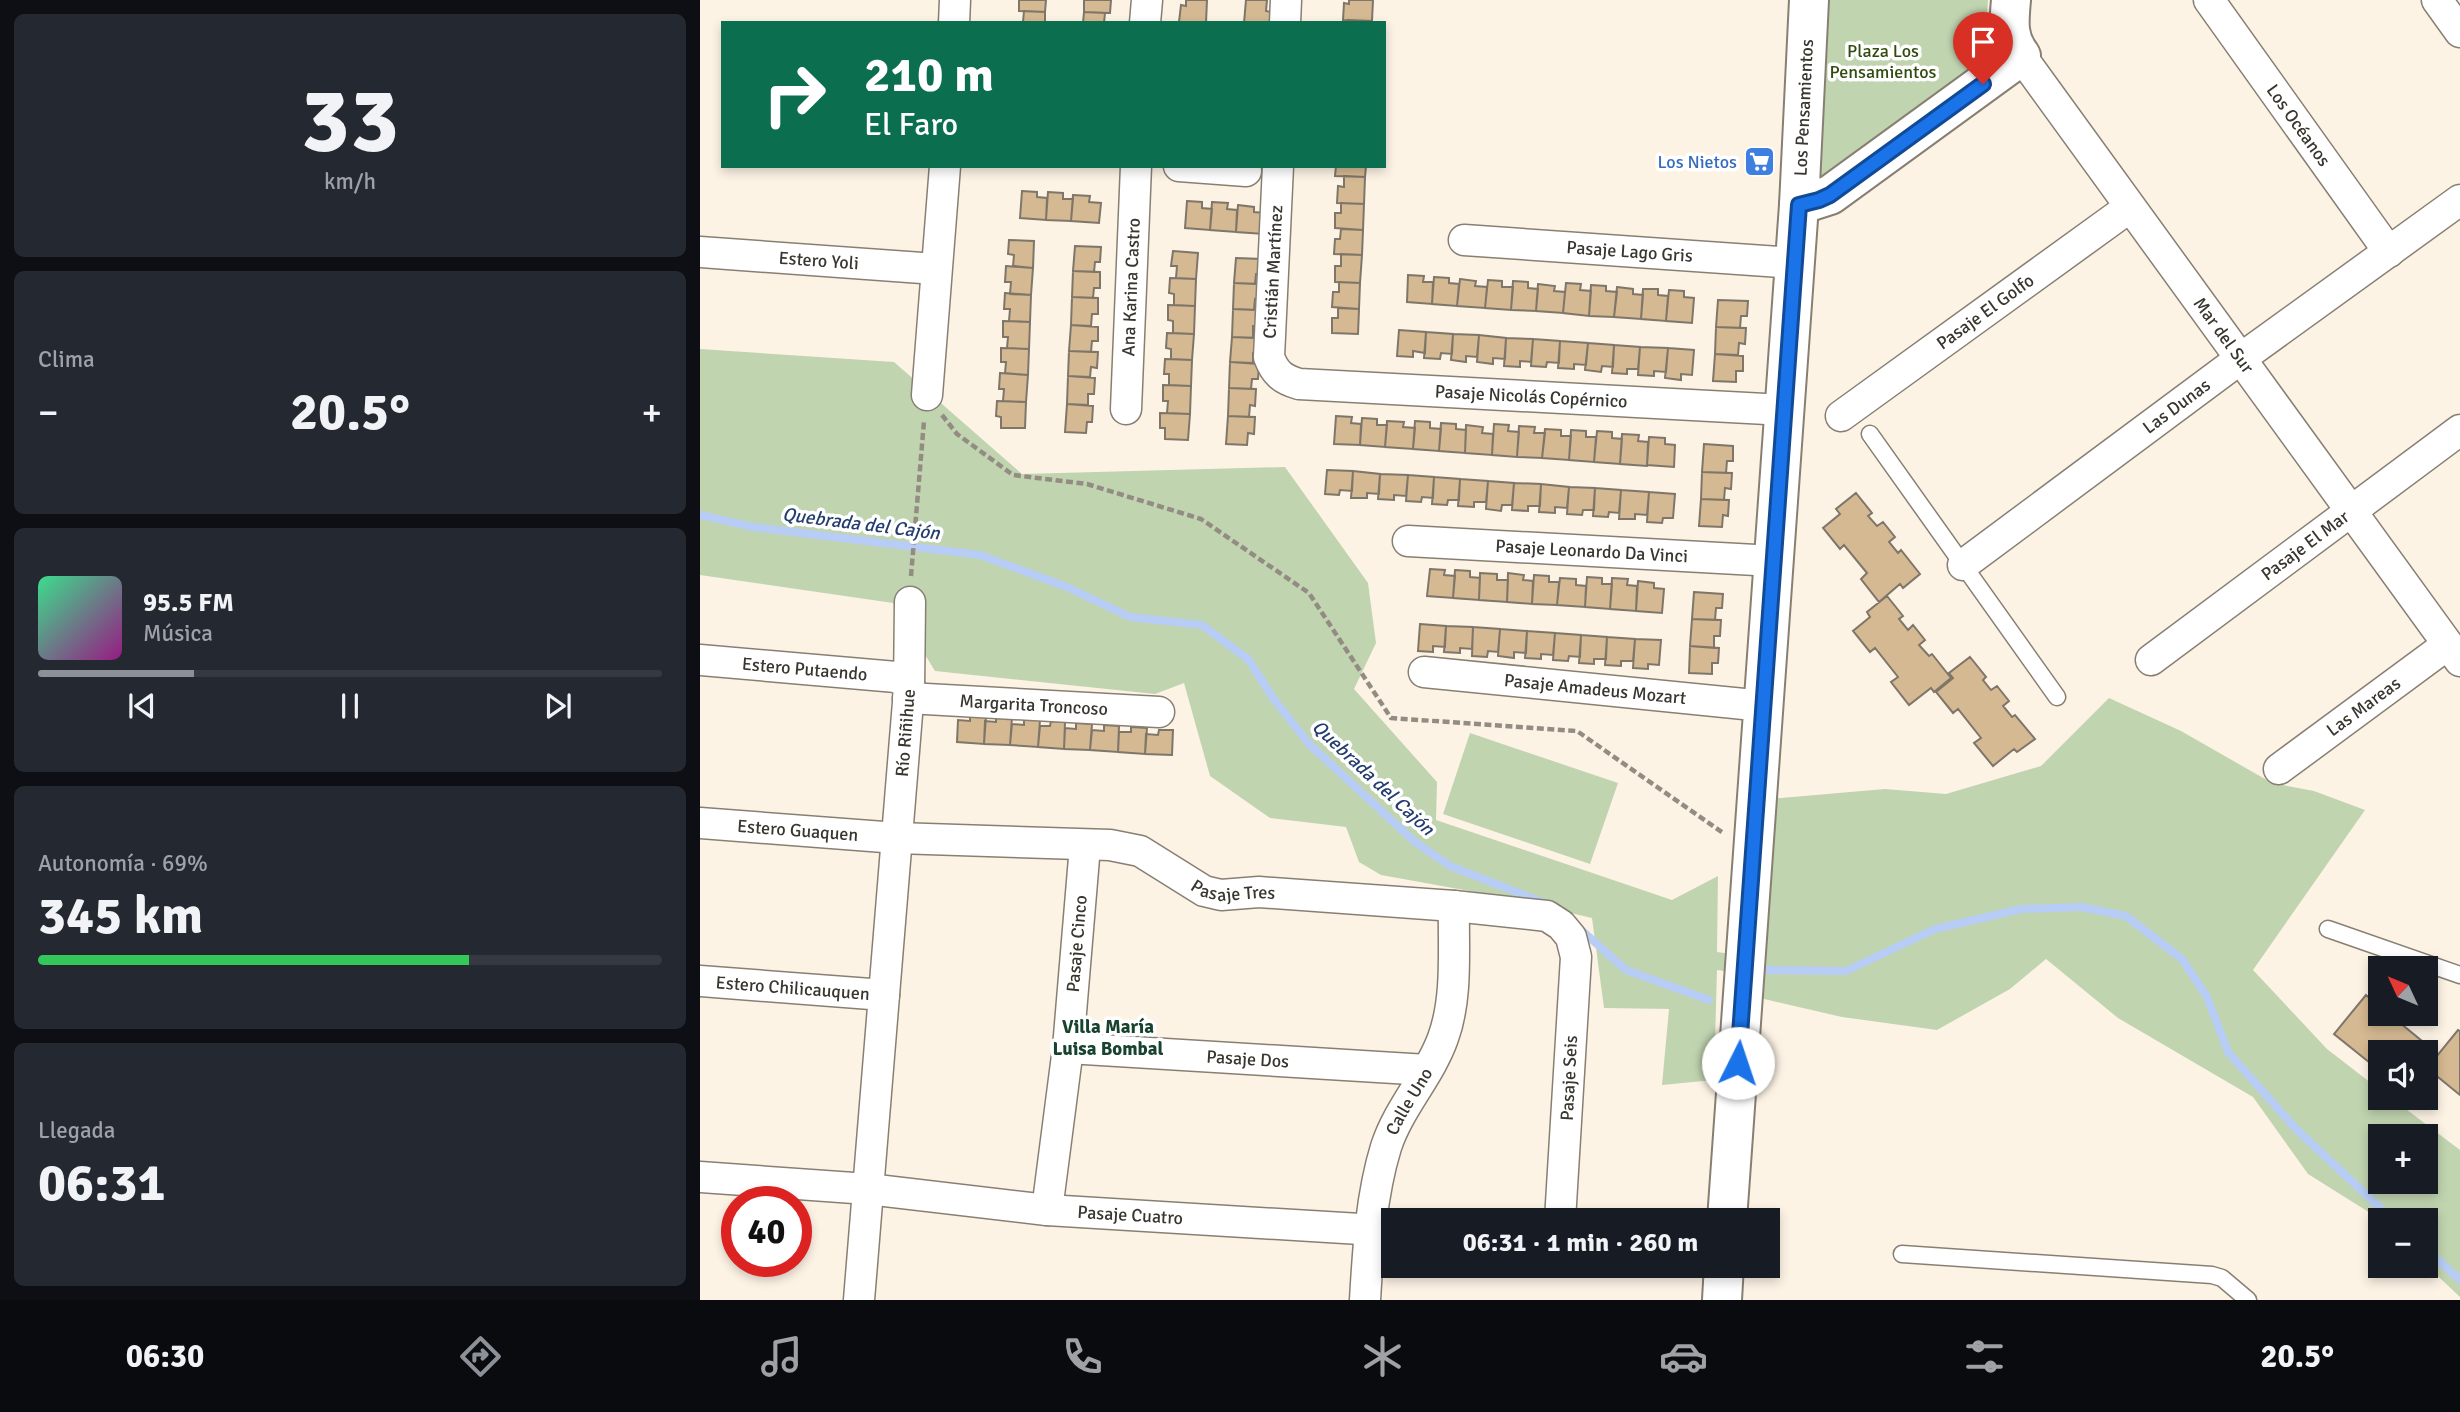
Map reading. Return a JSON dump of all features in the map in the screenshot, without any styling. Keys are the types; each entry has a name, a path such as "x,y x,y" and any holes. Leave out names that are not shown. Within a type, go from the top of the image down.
{"street":[{"path":"954,21 955,0"},
{"path":"1145,21 1147,0"},
{"path":"1285,21 1286,0"},
{"name":"Los Pensamientos","path":"1728,1208 1799,205 1809,0"},
{"name":"Mar del Sur","path":"2011,0 2008,24 2010,35 2021,56 2454,653"},
{"name":"Los Océanos","path":"2208,0 2389,252"},
{"path":"2437,0 2460,32"},
{"path":"1799,205 1830,195 2021,56"},
{"path":"927,395 945,168"},
{"name":"Ana Karina Castro","path":"1126,408 1136,168"},
{"path":"1206,168 1246,171"},
{"name":"Cristián Martínez","path":"1278,168 1269,357 1279,376"},
{"name":"Las Dunas","path":"1963,565 2460,200"},
{"name":"Pasaje El Golfo","path":"1841,416 2130,207"},
{"name":"Pasaje Lago Gris","path":"1464,240 1795,263"},
{"name":"Estero Yoli","path":"700,252 936,269"},
{"name":"Pasaje Nicolás Copérnico","path":"1279,376 1299,384 1785,410"},
{"name":"Pasaje El Mar","path":"2151,660 2460,430"},
{"name":"Pasaje Leonardo Da Vinci","path":"1408,541 1774,561"},
{"name":"Río Riñihue","path":"859,1300 909,691 910,602"},
{"name":"Las Mareas","path":"2279,769 2454,653"},
{"name":"Estero Putaendo","path":"700,660 896,677 909,691"},
{"name":"Pasaje Amadeus Mozart","path":"1424,673 1764,706"},
{"name":"Margarita Troncoso","path":"909,691 1159,712"},
{"name":"Estero Guaquen","path":"700,823 897,838"},
{"name":"Pasaje Tres","path":"897,838 1110,845 1140,851 1204,891 1221,895 1259,891 1547,916 1561,925 1571,937"},
{"name":"Pasaje Cinco","path":"1047,1210 1068,1048 1085,846"},
{"name":"Calle Uno","path":"1365,1300 1381,1230 1378,1179 1387,1145 1397,1118 1443,1039 1452,1003 1454,906"},
{"name":"Pasaje Seis","path":"1561,1208 1576,957 1571,937"},
{"name":"Estero Chilicauquen","path":"700,981 884,995"},
{"name":"Pasaje Dos","path":"1068,1048 1427,1070"},
{"name":"Pasaje Cuatro","path":"700,1177 868,1189 1047,1210 1381,1230"},
{"path":"1721,1300 1723,1278"}],"lane":[{"path":"1870,434 2057,697"},
{"path":"2328,929 2460,975"},
{"path":"1902,1254 2212,1275 2222,1278 2248,1300"}],"path":[{"path":"910,602 927,395"},
{"path":"927,395 957,434 1013,475 1087,484 1201,519 1309,593 1391,718 1577,731 1753,854"}],"green space":[{"name":"Plaza Los Pensamientos","path":"1827,0 1988,0 1984,66 1814,184"},
{"path":"700,349 894,362 1022,474 1285,467 1368,583 1376,643 1354,689 1437,782 1436,820 1672,900 1718,876 1717,952 1761,958 1769,799 1885,789 1946,794 2041,766 2109,698 2181,731 2272,783 2314,791 2365,810 2253,970 2327,1049 2368,1081 2368,1110 2407,1110 2426,1124 2368,1124 2368,1194 2438,1194 2438,1133 2460,1150 2460,1297 2438,1276 2438,1208 2368,1208 2368,1212 2308,1174 2253,1097 2118,1018 2046,959 2010,989 1937,1030 1842,1017 1760,998 1761,976 1717,970 1714,1080 1662,1085 1669,1009 1604,1008 1592,918 1503,897 1381,875 1359,862 1346,827 1270,818 1210,776 1184,683 1155,694 935,671 893,603 700,575"},
{"path":"1470,733 1618,783 1590,864 1443,814"}],"building":[{"path":"1019,0 1046,0 1045,12 1019,11"},
{"path":"1084,0 1111,0 1110,13 1084,12"},
{"path":"1186,0 1207,0 1206,21 1179,21 1181,5 1186,6"},
{"path":"1246,0 1267,0 1266,11 1271,12 1271,21 1244,21"},
{"path":"1349,0 1373,0 1372,21 1343,20 1344,3 1349,4"},
{"path":"1024,11 1045,12 1045,21 1023,21"},
{"path":"1084,12 1105,13 1104,21 1083,21"},
{"path":"1336,168 1366,168 1365,177 1335,176"},
{"path":"1344,176 1365,177 1364,204 1337,203 1338,186 1344,187"},
{"path":"1022,191 1037,192 1037,197 1047,198 1046,220 1020,218"},
{"path":"1048,192 1063,193 1063,199 1073,199 1071,221 1046,220"},
{"path":"1073,195 1090,196 1089,202 1101,203 1099,223 1071,221"},
{"path":"1187,201 1202,202 1202,208 1212,209 1210,230 1185,228"},
{"path":"1212,202 1228,203 1227,209 1237,210 1236,232 1210,230"},
{"path":"1341,203 1364,204 1363,230 1335,228 1335,213 1341,213"},
{"path":"1238,205 1254,207 1254,212 1265,213 1264,234 1236,232"},
{"path":"1341,229 1363,230 1362,255 1334,254 1335,239 1340,239"},
{"path":"1009,240 1034,241 1033,268 1013,266 1014,255 1008,254"},
{"path":"1075,246 1101,247 1100,262 1095,262 1094,272 1073,271"},
{"path":"1173,251 1198,253 1196,279 1176,278 1177,266 1171,266"},
{"path":"1341,254 1362,255 1360,283 1335,282 1335,266 1341,266"},
{"path":"1236,258 1262,259 1261,274 1256,274 1255,284 1234,283"},
{"path":"1006,266 1033,268 1031,295 1010,294 1011,282 1005,282"},
{"path":"1073,271 1100,272 1100,288 1094,288 1093,298 1072,297"},
{"path":"1408,275 1424,276 1423,282 1433,282 1432,304 1407,302"},
{"path":"1434,277 1449,278 1449,283 1459,284 1457,306 1432,304"},
{"path":"1170,278 1196,279 1195,306 1174,305 1174,294 1169,293"},
{"path":"1460,279 1476,281 1475,286 1487,287 1485,308 1457,306"},
{"path":"1488,280 1502,281 1502,287 1513,287 1511,310 1485,308"},
{"path":"1513,281 1528,282 1528,288 1538,289 1536,311 1511,310"},
{"path":"1339,282 1360,283 1359,309 1332,307 1333,292 1339,292"},
{"path":"1234,283 1261,284 1261,300 1255,299 1254,310 1233,309"},
{"path":"1566,283 1581,284 1580,290 1591,291 1589,316 1563,313"},
{"path":"1538,284 1555,286 1554,291 1565,292 1563,313 1536,311"},
{"path":"1591,285 1606,286 1606,291 1617,292 1614,317 1589,316"},
{"path":"1617,287 1633,289 1633,294 1643,295 1641,319 1614,317"},
{"path":"1643,289 1658,289 1658,295 1668,296 1666,321 1641,319"},
{"path":"1669,290 1684,291 1684,297 1694,298 1692,323 1666,321"},
{"path":"1005,293 1031,295 1030,322 1009,321 1010,309 1004,309"},
{"path":"1072,297 1098,298 1098,314 1092,314 1091,326 1071,325"},
{"path":"1718,300 1748,301 1747,316 1741,316 1740,328 1716,327"},
{"path":"1168,305 1195,306 1194,334 1173,333 1173,321 1168,320"},
{"path":"1338,308 1359,309 1358,334 1332,333 1332,318 1338,318"},
{"path":"1233,309 1259,310 1258,326 1253,326 1253,338 1232,337"},
{"path":"1003,321 1030,322 1029,349 1007,348 1008,337 1003,337"},
{"path":"1071,325 1098,327 1098,341 1092,341 1091,352 1069,351"},
{"path":"1716,327 1746,328 1745,344 1739,343 1738,355 1715,354"},
{"path":"1399,330 1426,332 1425,353 1413,351 1413,357 1397,356"},
{"path":"1426,332 1453,334 1452,354 1441,353 1440,359 1424,358"},
{"path":"1167,333 1194,334 1192,360 1171,359 1171,349 1166,348"},
{"path":"1453,334 1479,335 1477,357 1466,356 1466,362 1451,360"},
{"path":"1479,335 1506,338 1505,359 1493,358 1493,364 1477,362"},
{"path":"1232,337 1260,338 1259,353 1253,353 1253,363 1230,362"},
{"path":"1506,338 1533,339 1531,362 1520,361 1520,367 1504,366"},
{"path":"1533,339 1560,341 1559,363 1547,362 1546,367 1531,366"},
{"path":"1560,341 1588,343 1586,365 1574,364 1574,369 1558,368"},
{"path":"1588,343 1614,345 1613,367 1602,366 1601,372 1585,370"},
{"path":"1614,345 1640,347 1638,369 1627,369 1627,374 1612,373"},
{"path":"1640,347 1668,348 1666,372 1654,371 1654,376 1638,375"},
{"path":"1001,348 1029,349 1028,375 1005,373 1006,362 1001,362"},
{"path":"1668,348 1694,350 1692,375 1681,374 1681,380 1665,378"},
{"path":"1069,351 1098,352 1097,368 1091,367 1090,377 1068,376"},
{"path":"1715,354 1743,356 1743,371 1736,371 1736,382 1713,381"},
{"path":"1165,359 1192,360 1191,386 1169,385 1169,374 1164,374"},
{"path":"1230,362 1259,364 1258,379 1252,379 1251,389 1229,388"},
{"path":"1000,373 1028,375 1026,402 1003,401 1004,389 999,389"},
{"path":"1068,376 1095,378 1094,394 1088,394 1088,405 1067,404"},
{"path":"1163,385 1191,386 1190,414 1167,413 1168,401 1163,401"},
{"path":"1229,388 1256,389 1255,406 1250,405 1249,417 1228,416"},
{"path":"997,401 1026,402 1025,428 1001,428 1001,417 996,416"},
{"path":"1067,404 1093,406 1092,422 1087,422 1086,433 1065,432"},
{"path":"1160,413 1190,414 1188,440 1165,439 1165,428 1160,428"},
{"path":"1228,416 1255,417 1254,434 1248,433 1247,445 1226,444"},
{"path":"1336,416 1352,417 1351,423 1361,424 1360,445 1334,444"},
{"path":"1362,418 1377,419 1377,425 1387,425 1385,447 1360,445"},
{"path":"1387,421 1404,422 1403,427 1415,428 1413,449 1385,447"},
{"path":"1415,421 1430,422 1430,428 1441,429 1439,451 1413,449"},
{"path":"1441,423 1456,424 1456,429 1466,430 1465,453 1439,451"},
{"path":"1494,424 1509,425 1508,431 1519,432 1517,457 1492,455"},
{"path":"1466,425 1483,427 1482,433 1493,434 1492,455 1465,453"},
{"path":"1519,426 1535,427 1534,433 1545,433 1542,458 1517,457"},
{"path":"1545,429 1561,430 1561,436 1571,436 1569,460 1542,458"},
{"path":"1571,430 1586,431 1586,437 1596,437 1594,462 1569,460"},
{"path":"1597,431 1612,432 1612,438 1622,439 1620,464 1594,462"},
{"path":"1622,434 1639,435 1638,441 1648,442 1647,466 1620,464"},
{"path":"1649,437 1665,438 1665,444 1675,445 1674,467 1647,465"},
{"path":"1704,444 1733,446 1733,461 1727,461 1726,473 1702,472"},
{"path":"1327,470 1353,471 1352,491 1340,490 1339,495 1325,494"},
{"path":"1353,471 1380,474 1379,494 1367,493 1367,498 1351,498"},
{"path":"1702,472 1732,473 1731,489 1725,488 1724,500 1701,499"},
{"path":"1380,474 1408,475 1406,496 1394,495 1394,500 1378,499"},
{"path":"1408,475 1434,477 1433,498 1422,497 1421,502 1406,501"},
{"path":"1434,477 1460,479 1459,500 1448,500 1447,505 1432,504"},
{"path":"1460,479 1488,481 1486,502 1474,502 1474,507 1458,506"},
{"path":"1488,481 1514,483 1512,505 1502,505 1501,511 1486,509"},
{"path":"1514,483 1541,484 1540,506 1528,506 1528,511 1512,510"},
{"path":"1541,484 1569,487 1567,508 1555,507 1555,513 1539,512"},
{"path":"1569,487 1595,488 1594,510 1583,510 1582,515 1567,514"},
{"path":"1595,488 1621,490 1619,513 1609,512 1608,517 1593,516"},
{"path":"1621,490 1649,492 1647,515 1635,514 1635,519 1619,519"},
{"path":"1649,492 1675,494 1673,518 1663,518 1662,523 1647,522"},
{"path":"1856,493 1872,513 1868,516 1877,526 1883,522 1895,537 1889,542 1898,553 1901,550 1920,574 1903,588 1900,584 1879,602 1861,579 1867,573 1844,545 1840,549 1823,528 1840,514 1836,509"},
{"path":"1701,499 1729,500 1728,516 1723,515 1722,527 1699,526"},
{"path":"1430,569 1445,570 1444,575 1455,576 1453,598 1427,596"},
{"path":"1455,570 1470,571 1470,577 1480,578 1479,600 1453,598"},
{"path":"1480,573 1497,574 1497,580 1508,580 1507,602 1479,600"},
{"path":"1508,573 1524,575 1523,580 1533,581 1532,604 1507,602"},
{"path":"1534,575 1549,576 1549,582 1559,582 1557,605 1532,604"},
{"path":"1587,577 1602,578 1602,584 1612,584 1610,609 1585,607"},
{"path":"1560,578 1576,579 1576,585 1586,586 1585,607 1557,605"},
{"path":"1612,578 1628,579 1627,585 1637,586 1636,611 1610,609"},
{"path":"1638,581 1654,583 1654,588 1664,589 1662,613 1636,611"},
{"path":"1694,592 1723,594 1722,608 1716,608 1715,620 1692,619"},
{"path":"1887,596 1903,616 1899,619 1908,630 1913,625 1925,640 1919,645 1929,656 1932,654 1951,678 1934,692 1931,688 1909,705 1891,682 1898,677 1875,648 1870,652 1853,631 1870,617 1867,612"},
{"path":"1692,619 1721,620 1720,636 1714,636 1714,648 1690,646"},
{"path":"1420,624 1446,626 1445,647 1433,646 1433,652 1418,651"},
{"path":"1446,626 1473,627 1472,649 1460,648 1460,653 1444,652"},
{"path":"1473,627 1500,629 1498,652 1488,651 1487,657 1472,656"},
{"path":"1500,629 1527,631 1526,653 1514,652 1514,658 1498,656"},
{"path":"1527,631 1555,633 1553,655 1541,654 1541,659 1525,658"},
{"path":"1555,633 1581,635 1580,657 1569,656 1568,661 1553,660"},
{"path":"1581,635 1607,637 1606,659 1594,659 1594,664 1579,663"},
{"path":"1607,637 1635,639 1633,661 1621,661 1621,666 1605,665"},
{"path":"1635,639 1661,640 1659,665 1648,664 1648,669 1633,668"},
{"path":"1690,646 1719,648 1718,663 1712,663 1712,674 1689,673"},
{"path":"1970,657 1986,677 1983,680 1991,690 1997,686 2009,701 2003,706 2012,717 2015,715 2035,739 2017,752 2014,749 1993,766 1974,743 1981,738 1958,709 1953,713 1936,692 1953,678 1949,673"},
{"path":"970,716 986,717 984,744 957,742 958,720 970,721"},
{"path":"996,716 1012,717 1010,745 984,744 985,721 996,722"},
{"path":"1024,719 1040,720 1038,747 1010,745 1012,724 1024,725"},
{"path":"1051,721 1065,722 1064,749 1038,747 1040,726 1050,726"},
{"path":"1076,723 1092,724 1090,750 1064,749 1065,728 1076,729"},
{"path":"1104,725 1119,726 1118,752 1090,750 1092,730 1104,731"},
{"path":"1131,727 1147,728 1145,754 1118,752 1119,732 1131,732"},
{"path":"1159,730 1173,730 1172,755 1145,754 1146,734 1158,735"},
{"path":"2366,995 2368,1026 2404,1026 2421,1040 2368,1040 2368,1061 2334,1034"},
{"path":"2458,1030 2460,1031 2460,1095 2438,1077 2438,1055"}],"waterway":[{"name":"Quebrada del Cajón","path":"700,515 753,527 980,555 1067,587 1130,617 1202,625 1248,659 1273,698 1310,745 1415,842 1450,866 1547,904"},
{"path":"1765,970 1846,971 1935,929 2021,909 2081,907 2126,916 2182,959 2207,997 2228,1052 2296,1129 2380,1208"},
{"name":"Quebrada del Cajón","path":"1579,928 1626,970 1709,1000"},
{"path":"2438,1260 2460,1280"}],"place":[{"name":"Los Nietos","path":"1760,162"}],"district":[{"name":"Villa María Luisa Bombal","path":"1108,1038"}],"route":[{"path":"1738,1063 1799,205 1830,195 1983,84"}]}
